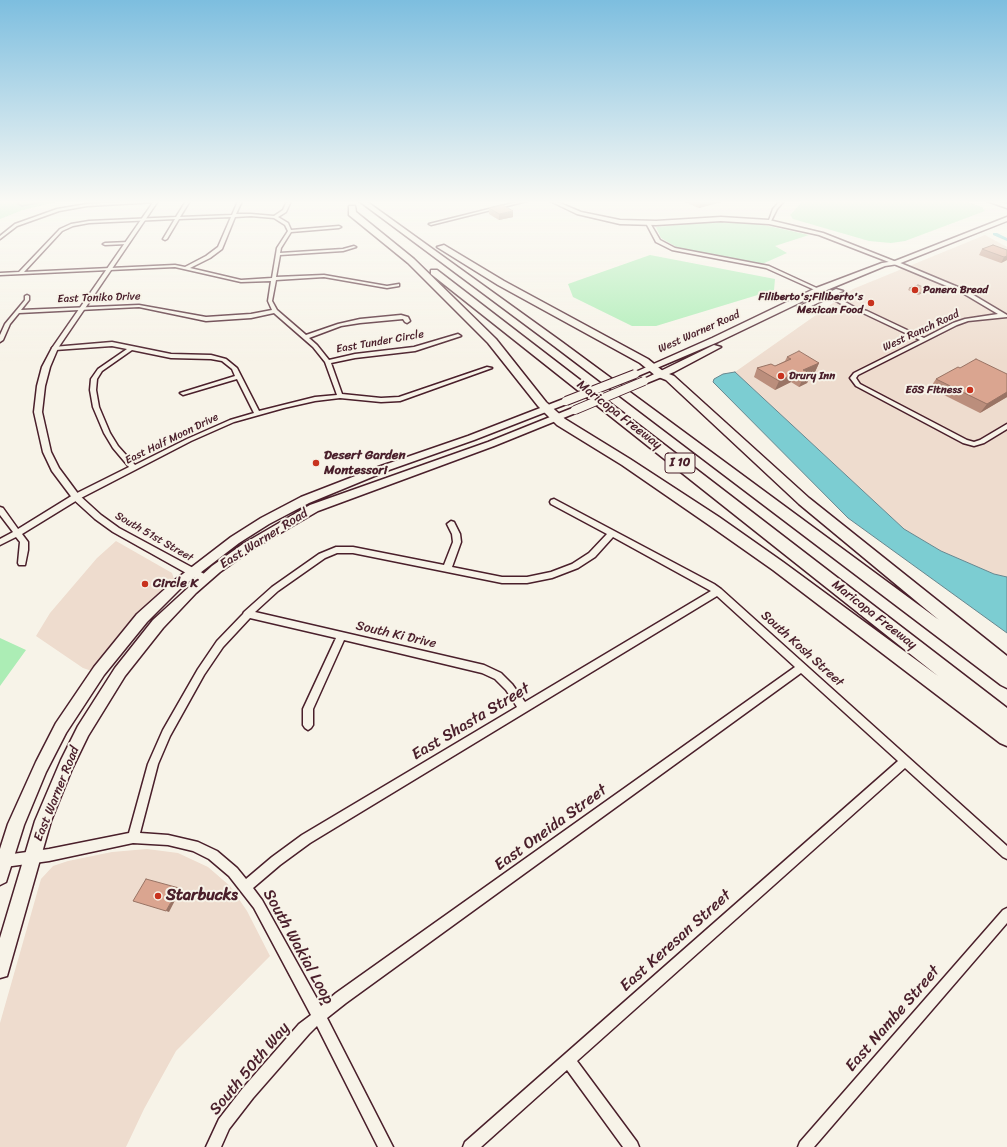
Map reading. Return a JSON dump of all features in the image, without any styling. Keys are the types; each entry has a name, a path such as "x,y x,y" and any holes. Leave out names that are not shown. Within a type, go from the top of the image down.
{"highway":[{"name":"Maricopa Freeway","path":"403,255 492,341 546,409"},
{"name":"Maricopa Freeway","path":"411,255 1007,719"},
{"name":"Maricopa Freeway","path":"436,255 564,348 1007,680"},
{"path":"453,255 473,267 644,361 655,370 670,378 781,481 832,525 1007,666"},
{"path":"546,409 556,418 721,525 1007,737"}],"main road":[{"name":"West Warner Road","path":"610,395 644,381 655,370 819,290 884,264 896,264 919,255"},
{"name":"West Warner Road","path":"876,276 895,268 896,264"},
{"name":"West Warner Road","path":"600,388 635,374 655,370 844,289"},
{"path":"779,317 778,314 782,311 819,295 821,292 819,290"},
{"name":"East Warner Road","path":"2,869 16,824 41,767 61,728 99,671 142,618 192,573 235,540 265,521 322,493 600,388"},
{"name":"East Warner Road","path":"0,969 43,821 66,765 83,731 120,672 158,624 204,579 247,547 314,508 491,444 610,395"},
{"path":"322,493 329,502"}],"street":[{"path":"20,273 38,255"},
{"name":"South 51st Street","path":"119,255 55,348 46,367 41,386 38,412 41,432 47,452 55,469 76,497 98,517 116,530 204,579"},
{"path":"186,268 210,255"},
{"path":"278,255 270,301 275,311 305,337 328,362 340,396"},
{"path":"699,255 766,268 819,290"},
{"path":"872,255 963,291 1005,316"},
{"path":"0,274 162,266 186,268 232,280 324,276 387,287 397,284"},
{"path":"829,295 854,309 865,312 925,340"},
{"path":"0,340 8,324 27,300 27,296"},
{"name":"East Toniko Drive","path":"18,312 139,306 206,319 252,316 275,311"},
{"name":"West Ranch Road","path":"1005,316 960,322 856,374 853,378 858,385 957,438 974,444 987,440 1007,426"},
{"path":"305,337 360,320 405,317 407,321"},
{"name":"East Tunder Circle","path":"328,362 355,356 415,349 458,336"},
{"path":"55,348 112,344 171,356 218,358 228,363 238,377 257,413"},
{"path":"131,348 100,370 94,379 93,390 98,414 107,434 115,447 134,468"},
{"name":"East Half Moon Drive","path":"0,542 18,533 76,497 204,432 257,413 297,403 340,396 381,400 400,398 489,368"},
{"path":"183,393 238,377"},
{"name":"South Kosh Street","path":"554,502 700,578 718,591 1007,853"},
{"path":"0,510 24,542 22,563"},
{"path":"448,569 457,542 456,534 451,524"},
{"path":"133,838 153,764 166,733 201,672 220,644 247,614 275,589 322,556 336,550 353,550 502,580 527,580 552,575 575,566 592,555 612,533"},
{"name":"East Shasta Street","path":"245,888 276,861 306,839 718,591"},
{"name":"South Ki Drive","path":"247,614 484,669 498,676 509,687 523,708"},
{"path":"308,725 308,709 342,636"},
{"name":"East Oneida Street","path":"319,1016 341,998 802,668"},
{"name":"East Keresan Street","path":"470,1147 905,761"},
{"name":"South Wakial Loop","path":"2,869 32,857 133,838 168,840 194,846 213,855 233,872 258,904 319,1016 386,1147"},
{"name":"East Nambe Street","path":"805,1147 1007,914"},
{"name":"South 50th Way","path":"213,1147 224,1124 248,1093 304,1029 319,1016"},
{"path":"568,1060 632,1147"}],"shaded area":[{"path":"937,255 1007,255 1007,577 994,574 941,551 904,529 735,372 853,289"},
{"path":"116,541 172,573 174,579 140,613 92,671 83,668 36,636 50,613 97,558"},
{"path":"147,849 178,853 208,867 230,886 247,911 270,956 176,1051 144,1109 126,1147 0,1147 0,1023 41,879 53,866 68,861 112,852"}],"green space":[{"path":"650,255 775,279 774,290 656,326 632,326 573,297 568,284"},
{"path":"712,255 784,255 762,264"},
{"path":"0,638 26,650 0,686"}],"water":[{"path":"735,372 904,529 941,551 994,574 1007,577 1007,633 848,518 713,382 714,379 723,374"}],"building":[{"path":"997,255 1007,255 1004,257"},
{"path":"918,285 928,289 920,293 909,288"},
{"path":"799,351 819,363 803,370 812,374 803,378 795,373 779,381 757,368 771,364 775,366 791,359 787,357"},
{"name":"EōS Fitness","path":"976,359 1007,374 1007,392 987,404 936,379"},
{"name":"Starbucks","path":"146,879 179,888 166,911 133,901"}],"place":[{"name":"Panera Bread","path":"915,290"},
{"name":"Filiberto's;Filiberto's Mexican Food","path":"871,303"},
{"name":"Drury Inn","path":"781,376"},
{"name":"EōS Fitness","path":"970,390"},
{"name":"Desert Garden Montessori","path":"316,463"},
{"name":"Circle K","path":"145,584"},
{"name":"Starbucks","path":"158,896"}]}
